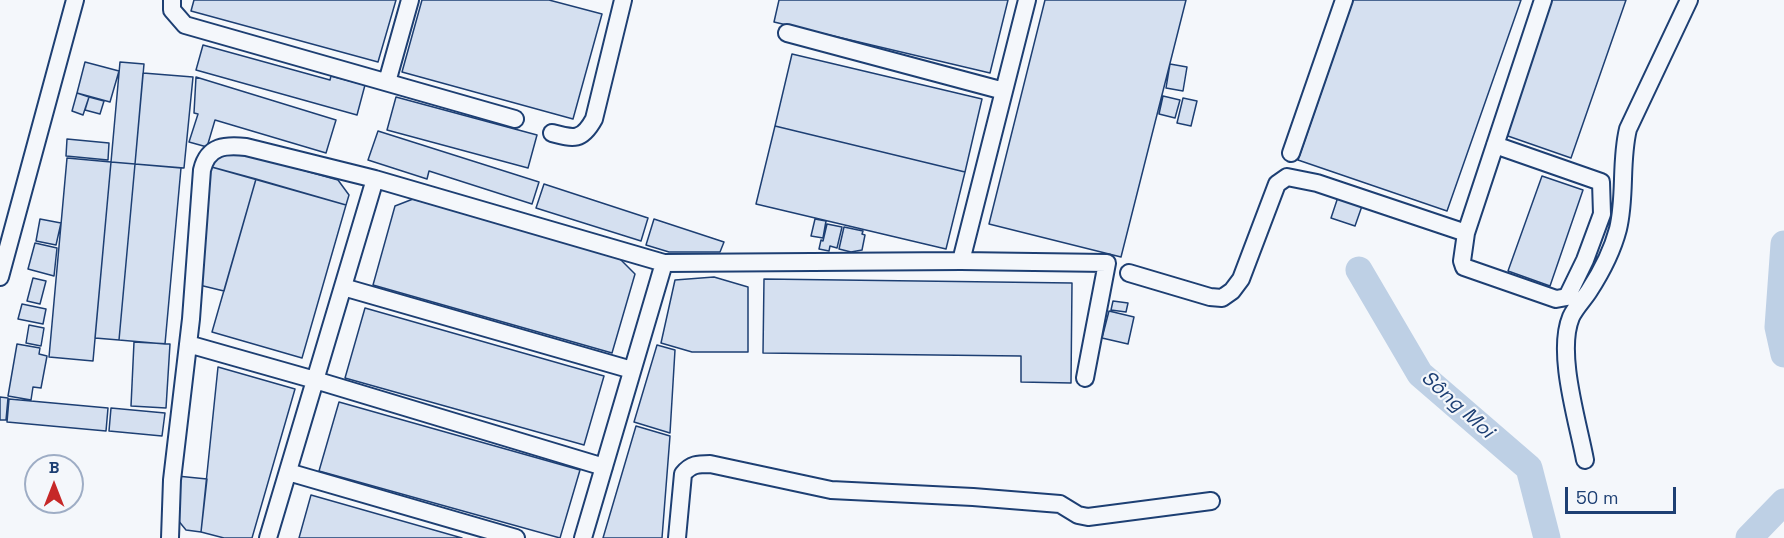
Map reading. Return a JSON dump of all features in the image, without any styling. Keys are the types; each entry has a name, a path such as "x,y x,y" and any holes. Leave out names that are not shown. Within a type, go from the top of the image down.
{"street":[{"path":"0,277 75,0"},
{"path":"172,0 172,10 185,25 515,119"},
{"path":"387,82 410,0"},
{"path":"552,133 570,138 580,136 594,119 623,0"},
{"path":"961,261 1027,0"},
{"path":"1291,153 1344,0"},
{"path":"1495,145 1601,182 1602,214 1585,260 1567,297 1556,299 1464,267 1462,261 1466,233 1495,145 1543,0"},
{"path":"1585,460 1566,365 1567,330 1572,315 1595,282 1612,250 1619,226 1623,148 1628,129 1689,0"},
{"path":"787,33 1004,91"},
{"path":"170,538 172,480 188,344 202,170 204,162 220,147 246,147 375,179 664,263 961,261 1107,263 1085,378"},
{"path":"1129,273 1210,297 1222,298 1232,291 1241,279 1277,184 1287,177 1317,183 1466,233"},
{"path":"268,538 375,179"},
{"path":"584,538 664,263"},
{"path":"343,287 632,370"},
{"path":"188,344 604,467"},
{"path":"677,538 683,474 689,467 697,464 710,464 831,490 1060,504 1078,515 1088,517 1211,501"},
{"path":"288,472 516,538"}],"building":[{"path":"194,0 396,0 378,62 191,11"},
{"path":"422,0 549,0 602,14 573,119 402,72"},
{"path":"779,0 1008,0 990,73 774,22"},
{"path":"1045,0 1186,0 1121,257 989,224"},
{"path":"1353,0 1521,0 1447,211 1298,160"},
{"path":"1552,0 1626,0 1571,158 1505,135"},
{"path":"203,45 330,80 331,76 365,85 357,115 196,70"},
{"path":"792,54 982,99 965,172 775,126"},
{"path":"85,62 119,71 110,102 77,93"},
{"path":"120,62 144,64 135,164 111,162"},
{"path":"1170,64 1187,67 1183,91 1166,88"},
{"path":"143,73 193,77 184,168 135,164"},
{"path":"196,77 336,120 326,153 215,120 207,147 189,142 198,114 194,113"},
{"path":"77,93 89,97 83,115 72,111"},
{"path":"1163,96 1180,100 1175,118 1159,114"},
{"path":"89,97 104,101 100,114 85,110"},
{"path":"396,97 537,135 528,168 387,130"},
{"path":"1183,98 1197,101 1191,126 1177,123"},
{"path":"775,126 965,172 946,249 756,204"},
{"path":"378,131 539,182 532,204 429,171 427,179 368,160"},
{"path":"67,139 109,143 108,160 66,156"},
{"path":"224,148 338,180 349,195 346,205 208,166"},
{"path":"67,158 111,162 93,361 49,357"},
{"path":"111,162 135,164 119,340 95,338"},
{"path":"135,164 181,168 165,344 119,340"},
{"path":"208,166 256,179 224,291 195,284"},
{"path":"1542,176 1583,190 1550,286 1508,271"},
{"path":"256,179 346,205 302,358 212,332"},
{"path":"544,184 648,218 641,241 536,208"},
{"path":"1338,197 1362,206 1355,226 1331,218"},
{"path":"413,199 618,257 635,274 612,353 373,285 395,206"},
{"path":"40,219 61,223 56,245 36,241"},
{"path":"654,219 724,242 720,252 669,252 646,245"},
{"path":"815,219 826,221 823,238 811,236"},
{"path":"827,224 842,227 837,248 830,246 829,251 819,249"},
{"path":"844,227 863,231 862,234 865,235 862,250 851,252 839,249"},
{"path":"35,243 57,248 54,276 28,269"},
{"path":"714,277 748,287 748,352 692,352 661,343 675,280"},
{"path":"33,278 46,281 40,304 27,301"},
{"path":"764,279 1072,283 1071,383 1021,382 1021,356 763,353"},
{"path":"1113,301 1128,303 1126,312 1111,310"},
{"path":"22,304 46,309 43,324 18,319"},
{"path":"365,308 604,376 584,445 345,378"},
{"path":"1109,311 1134,317 1128,344 1102,338"},
{"path":"29,325 44,328 41,346 26,343"},
{"path":"134,342 170,344 166,408 131,406"},
{"path":"17,344 40,348 39,354 47,356 41,388 33,387 31,400 8,396"},
{"path":"657,345 675,350 670,433 634,422"},
{"path":"218,367 295,389 252,538 224,538 201,532"},
{"path":"0,397 8,398 6,420 0,420"},
{"path":"9,399 108,408 106,431 7,422"},
{"path":"339,402 580,470 560,538 319,471"},
{"path":"111,408 165,413 162,436 109,431"},
{"path":"636,426 670,436 662,538 603,538"},
{"path":"177,476 207,479 201,532 186,530 177,519"},
{"path":"311,495 462,538 299,538"}],"waterway":[{"name":"Sông Moi","path":"1784,244 1778,327 1784,354"},
{"name":"Sông Moi","path":"1359,270 1420,374 1529,468 1547,538"},
{"name":"Sông Moi","path":"1749,538 1784,502"}]}
